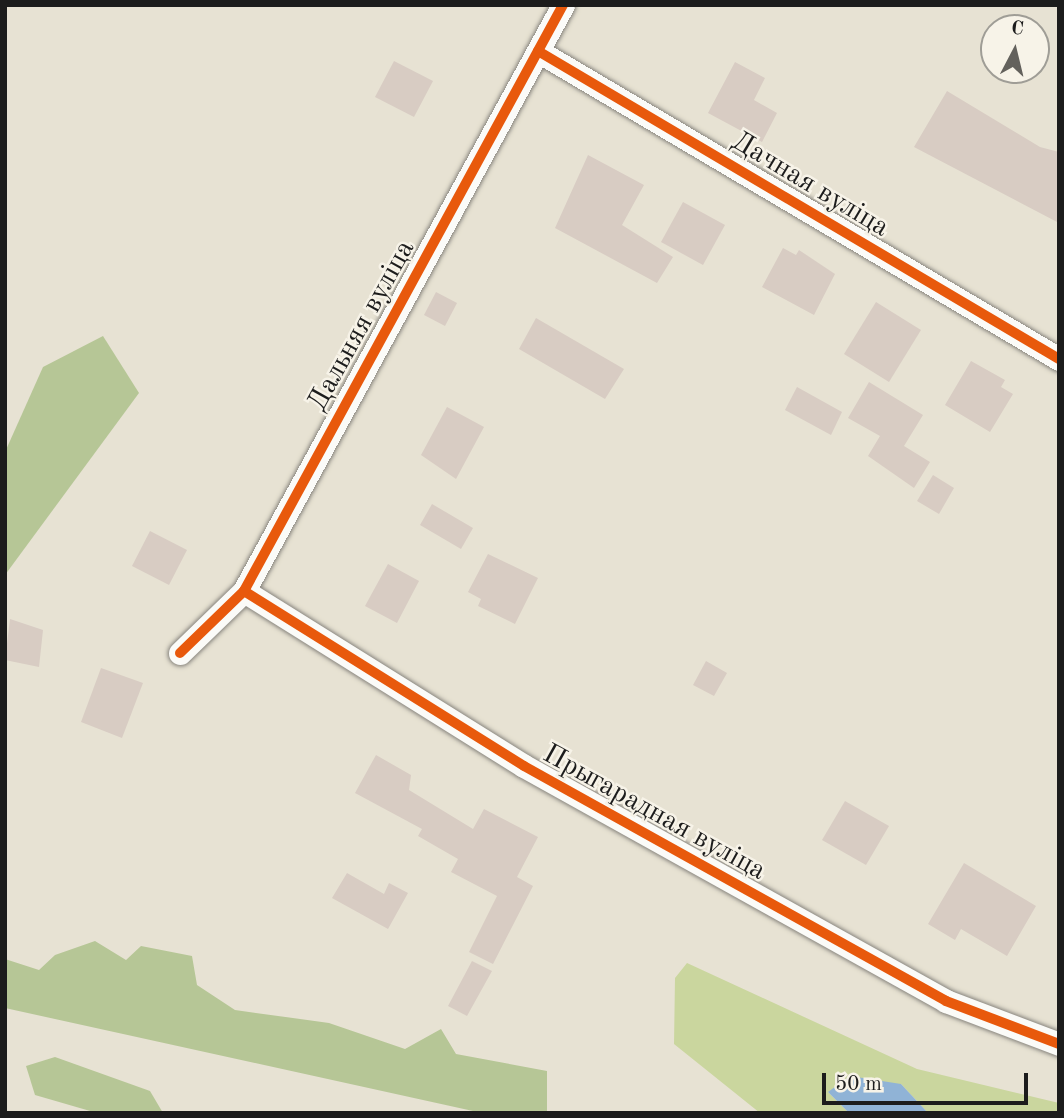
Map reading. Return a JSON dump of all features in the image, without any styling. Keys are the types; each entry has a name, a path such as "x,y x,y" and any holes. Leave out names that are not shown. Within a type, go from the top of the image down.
{"street":[{"name":"Дальняя вуліца","path":"180,653 244,591 563,5"},
{"name":"Дачная вуліца","path":"538,51 1059,359"},
{"name":"Прыгарадная вуліца","path":"244,591 524,766 873,961 946,1001 1059,1044"}],"green space":[{"path":"103,336 139,393 5,575 5,452 43,367"},
{"path":"95,941 126,960 141,946 192,956 197,985 235,1010 329,1023 405,1049 441,1029 456,1054 547,1071 547,1113 482,1113 5,1008 5,959 39,970 55,955"},
{"path":"687,963 917,1069 1059,1103 1059,1113 928,1113 901,1084 828,1092 849,1113 760,1113 674,1044 675,978"},
{"path":"55,1057 150,1091 163,1113 97,1113 35,1095 26,1066"}],"water":[{"path":"850,1076 901,1084 928,1113 849,1113 828,1092"}],"building":[{"path":"394,61 433,81 414,117 375,97"},
{"path":"735,62 765,78 754,100 777,113 762,142 708,113"},
{"path":"947,91 1040,147 1059,152 1059,223 914,147"},
{"path":"588,155 644,185 622,225 673,257 657,283 555,228"},
{"path":"683,202 725,225 703,265 661,242"},
{"path":"783,248 796,255 799,250 835,274 814,315 762,287"},
{"path":"436,292 457,303 445,326 424,315"},
{"path":"876,302 921,330 889,382 844,354"},
{"path":"536,318 624,369 605,399 519,349"},
{"path":"971,361 1005,380 1001,387 1013,394 990,432 945,405"},
{"path":"869,382 923,415 904,446 930,462 914,488 868,456 880,436 848,418"},
{"path":"797,387 842,412 831,435 785,410"},
{"path":"447,407 484,427 456,479 421,455"},
{"path":"933,475 954,488 939,514 917,501"},
{"path":"432,504 473,528 461,549 420,525"},
{"path":"150,531 187,550 169,585 132,566"},
{"path":"488,554 538,578 515,624 478,606 481,599 468,592"},
{"path":"388,564 419,581 397,623 365,606"},
{"path":"10,619 43,630 39,667 5,660"},
{"path":"706,661 727,673 714,696 693,685"},
{"path":"101,668 143,683 122,738 81,722"},
{"path":"376,755 411,775 409,790 473,829 484,809 538,837 517,877 533,886 493,964 469,952 497,896 451,872 458,859 418,836 422,829 355,793"},
{"path":"845,801 889,826 866,865 822,840"},
{"path":"964,863 1036,906 1007,956 961,929 955,940 928,924"},
{"path":"347,873 384,894 389,883 408,893 388,929 332,898"},
{"path":"472,961 492,971 467,1016 448,1006"}],"cycle path":[{"path":"180,653 244,591 563,5"},
{"path":"538,51 1059,359"},
{"path":"244,591 524,766 946,1001 1059,1044"}]}
